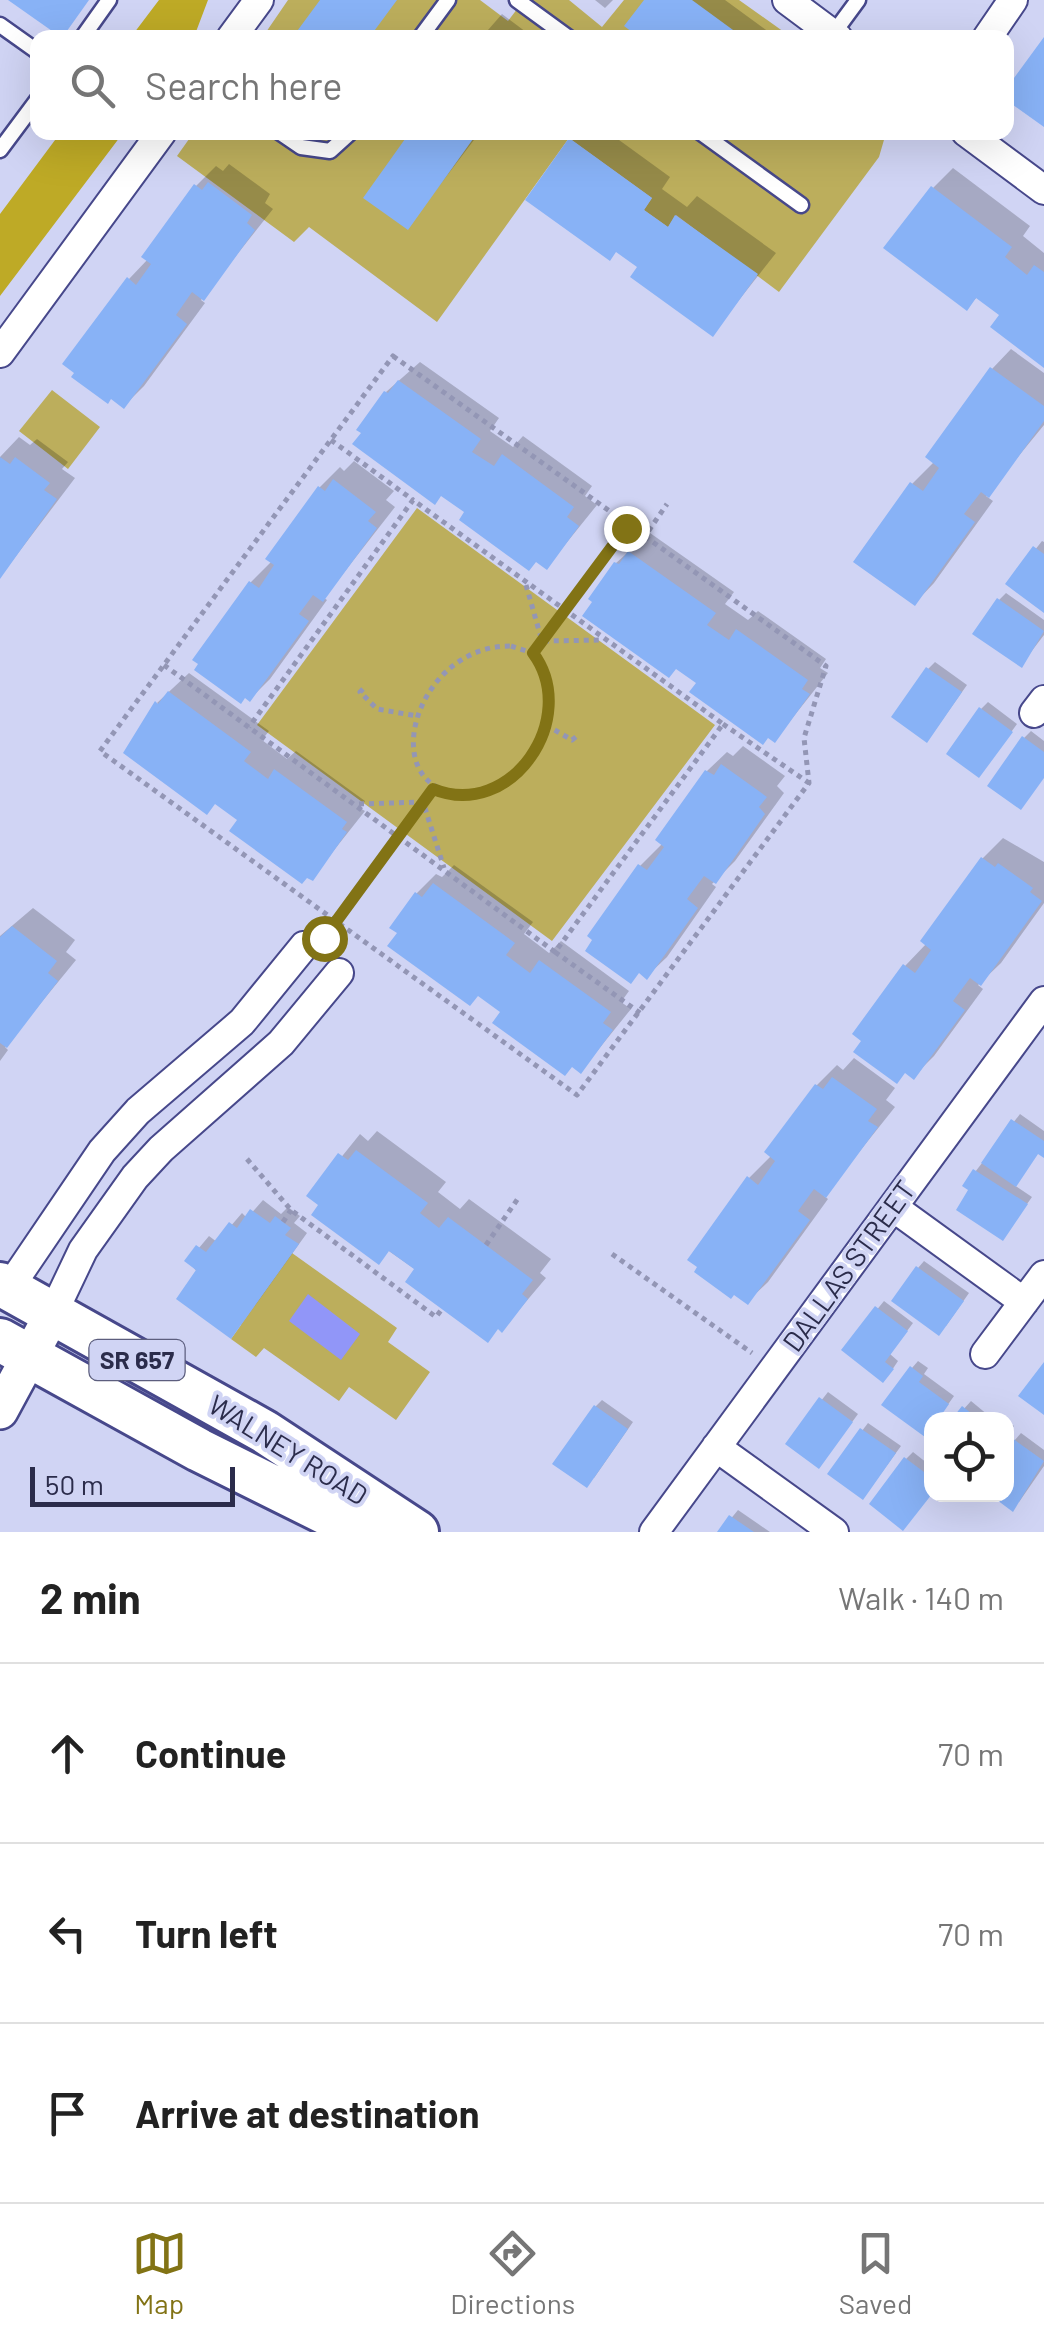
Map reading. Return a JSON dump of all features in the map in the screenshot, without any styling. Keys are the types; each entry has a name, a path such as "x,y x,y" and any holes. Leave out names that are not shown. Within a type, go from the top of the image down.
{"main road":[{"name":"WALNEY ROAD","path":"3,1292 53,1314 265,1432 417,1532"},
{"name":"WALNEY ROAD","path":"15,1348 199,1450 364,1532"}],"street":[{"path":"237,30 259,0"},
{"path":"787,0 828,30"},
{"path":"992,30 1013,0"},
{"path":"0,353 156,140"},
{"path":"977,140 1044,190"},
{"path":"3,1292 102,1151 138,1111 242,1022 314,942"},
{"path":"0,1411 15,1348 53,1314 83,1250 136,1177 281,1043 339,972"},
{"name":"DALLAS STREET","path":"654,1532 1044,1001"},
{"path":"892,1207 1024,1302"},
{"path":"986,1354 1044,1275"},
{"path":"716,1447 834,1532"}],"lane":[{"path":"88,30 109,0"},
{"path":"426,30 448,0"},
{"path":"517,0 558,30"},
{"path":"840,30 858,0"},
{"path":"0,26 30,47"},
{"path":"0,150 30,110"},
{"path":"291,140 301,147 330,150 342,140"},
{"path":"711,140 801,205"}],"path":[{"path":"393,356 626,528 826,666 804,738 809,783 576,1095 100,752 331,440 393,356"},
{"path":"331,440 809,783"},
{"path":"249,727 413,500"},
{"path":"642,539 666,504"},
{"path":"533,653 626,528"},
{"path":"525,582 542,641"},
{"path":"542,641 605,640"},
{"path":"494,646 533,653 546,675 546,725 530,759 507,782 461,796 433,789 424,780 416,754 417,716 434,682 461,657 494,646"},
{"path":"164,665 640,1013"},
{"path":"362,689 360,692 377,709 417,716"},
{"path":"555,952 722,724"},
{"path":"546,725 572,740 577,736"},
{"path":"314,942 336,922 433,789"},
{"path":"355,804 424,802"},
{"path":"424,802 445,871"},
{"path":"247,1159 290,1210 436,1317 442,1309"},
{"path":"486,1245 519,1198"},
{"path":"283,1222 290,1210"},
{"path":"612,1254 736,1342"}],"shaded area":[{"path":"159,0 208,0 197,30 136,30"},
{"path":"288,0 480,0 508,21 524,0 569,0 602,27 624,0 739,0 781,30 267,30"},
{"path":"55,140 118,140 0,296 0,214"},
{"path":"188,140 568,140 437,322 309,227 294,242 177,156"},
{"path":"572,140 884,140 879,157 779,292 676,215 668,227 644,210 652,198"},
{"path":"52,390 100,427 68,469 19,431"},
{"path":"417,508 715,725 552,941 257,725"},
{"path":"292,1253 397,1328 388,1342 430,1372 396,1420 349,1387 339,1401 264,1348 256,1357 231,1339"}],"water":[{"path":"308,1294 360,1334 341,1360 289,1321"}],"building":[{"path":"8,0 89,0 68,30 51,30"},
{"path":"320,0 397,0 375,30 298,30"},
{"path":"644,0 692,0 733,30 629,30 624,26"},
{"path":"1044,37 1044,127 1014,106 1014,78"},
{"path":"404,140 472,140 408,230 363,198"},
{"path":"568,140 572,140 652,198 644,210 668,227 675,215 758,274 713,337 630,277 637,267 616,252 610,261 525,200"},
{"path":"208,182 252,215 247,223 255,230 204,301 192,292 176,315 187,324 124,409 111,399 108,404 71,377 74,373 62,364 127,277 136,285 151,264 141,257 194,184 202,190"},
{"path":"931,186 1012,247 1005,257 1027,275 1034,265 1044,272 1044,368 990,327 999,315 976,298 967,311 883,248"},
{"path":"990,367 1044,406 1044,421 989,498 981,492 964,514 975,522 915,606 853,562 910,482 923,491 939,468 925,457"},
{"path":"398,380 481,439 472,452 494,466 502,454 574,507 567,517 579,526 547,570 536,562 529,571 459,520 464,512 441,496 435,505 352,444 361,433 356,430 384,391 388,393"},
{"path":"0,457 10,464 15,457 50,483 44,490 57,499 0,579"},
{"path":"333,479 376,512 368,521 377,528 323,602 313,595 299,614 309,621 250,702 245,698 241,704 194,670 198,664 192,660 249,581 259,588 274,565 265,559 318,486 325,491"},
{"path":"1033,546 1044,554 1044,613 1005,584"},
{"path":"628,551 716,613 707,625 729,640 736,629 808,680 802,689 810,694 775,743 768,738 763,745 689,692 696,683 676,669 669,678 582,616 592,602 588,599 614,562 619,564"},
{"path":"997,598 1044,631 1022,668 972,634"},
{"path":"926,667 962,692 927,743 891,717"},
{"path":"168,691 251,752 244,761 268,779 274,769 347,822 342,829 347,832 313,881 307,878 302,884 229,831 237,820 215,804 207,815 123,753 155,701 158,704"},
{"path":"979,707 1013,732 979,778 946,754"},
{"path":"1022,736 1044,752 1044,778 1021,810 987,786"},
{"path":"721,764 767,797 759,807 765,814 716,884 704,876 687,899 698,908 647,980 639,973 631,984 585,951 592,940 587,936 638,864 647,870 664,847 655,840 705,770 714,775"},
{"path":"981,857 995,867 998,863 1033,888 1030,892 1042,901 981,986 970,978 953,1001 965,1010 914,1080 905,1073 897,1084 853,1052 861,1041 852,1034 903,964 915,973 931,950 920,941"},
{"path":"433,883 515,943 506,955 530,973 539,960 611,1012 603,1023 613,1030 581,1074 572,1067 565,1076 492,1023 500,1012 478,996 470,1006 387,946 397,933 389,928 415,892 422,897"},
{"path":"12,926 57,961 48,973 58,981 7,1048 0,1043 0,937"},
{"path":"832,1077 877,1109 868,1121 878,1127 826,1198 814,1189 798,1211 810,1220 748,1305 734,1295 731,1299 694,1272 697,1267 687,1260 747,1176 758,1185 775,1161 764,1152 815,1084 823,1089"},
{"path":"1011,1119 1044,1141 1044,1158 1038,1154 1016,1187 981,1163"},
{"path":"356,1150 428,1203 420,1213 439,1228 448,1217 533,1280 522,1294 528,1299 502,1333 498,1329 488,1343 405,1282 414,1269 389,1251 379,1265 311,1215 318,1205 306,1196 338,1153 348,1160"},
{"path":"973,1169 1028,1204 1003,1241 956,1210 968,1190 962,1186"},
{"path":"250,1209 270,1223 275,1216 291,1228 285,1235 299,1244 231,1339 176,1299 196,1270 184,1261 196,1245 206,1252 229,1222 237,1228"},
{"path":"916,1266 964,1301 939,1336 891,1301"},
{"path":"875,1306 908,1331 885,1362 894,1369 883,1383 841,1350"},
{"path":"1044,1362 1044,1415 1018,1396"},
{"path":"910,1366 923,1376 919,1382 949,1404 944,1412 924,1412 924,1436 881,1405"},
{"path":"819,1397 853,1422 819,1469 785,1444"},
{"path":"594,1405 628,1429 587,1488 552,1464"},
{"path":"860,1428 896,1453 863,1500 827,1474"},
{"path":"1014,1439 1044,1461 1013,1512 1000,1502 1014,1502"},
{"path":"904,1457 924,1472 926,1502 903,1531 869,1504"},
{"path":"729,1515 754,1532 717,1532"}],"route":[{"path":"324,938 433,789 461,796 491,790 507,782 530,759 540,743 549,707 546,675 533,653 626,528"}]}
